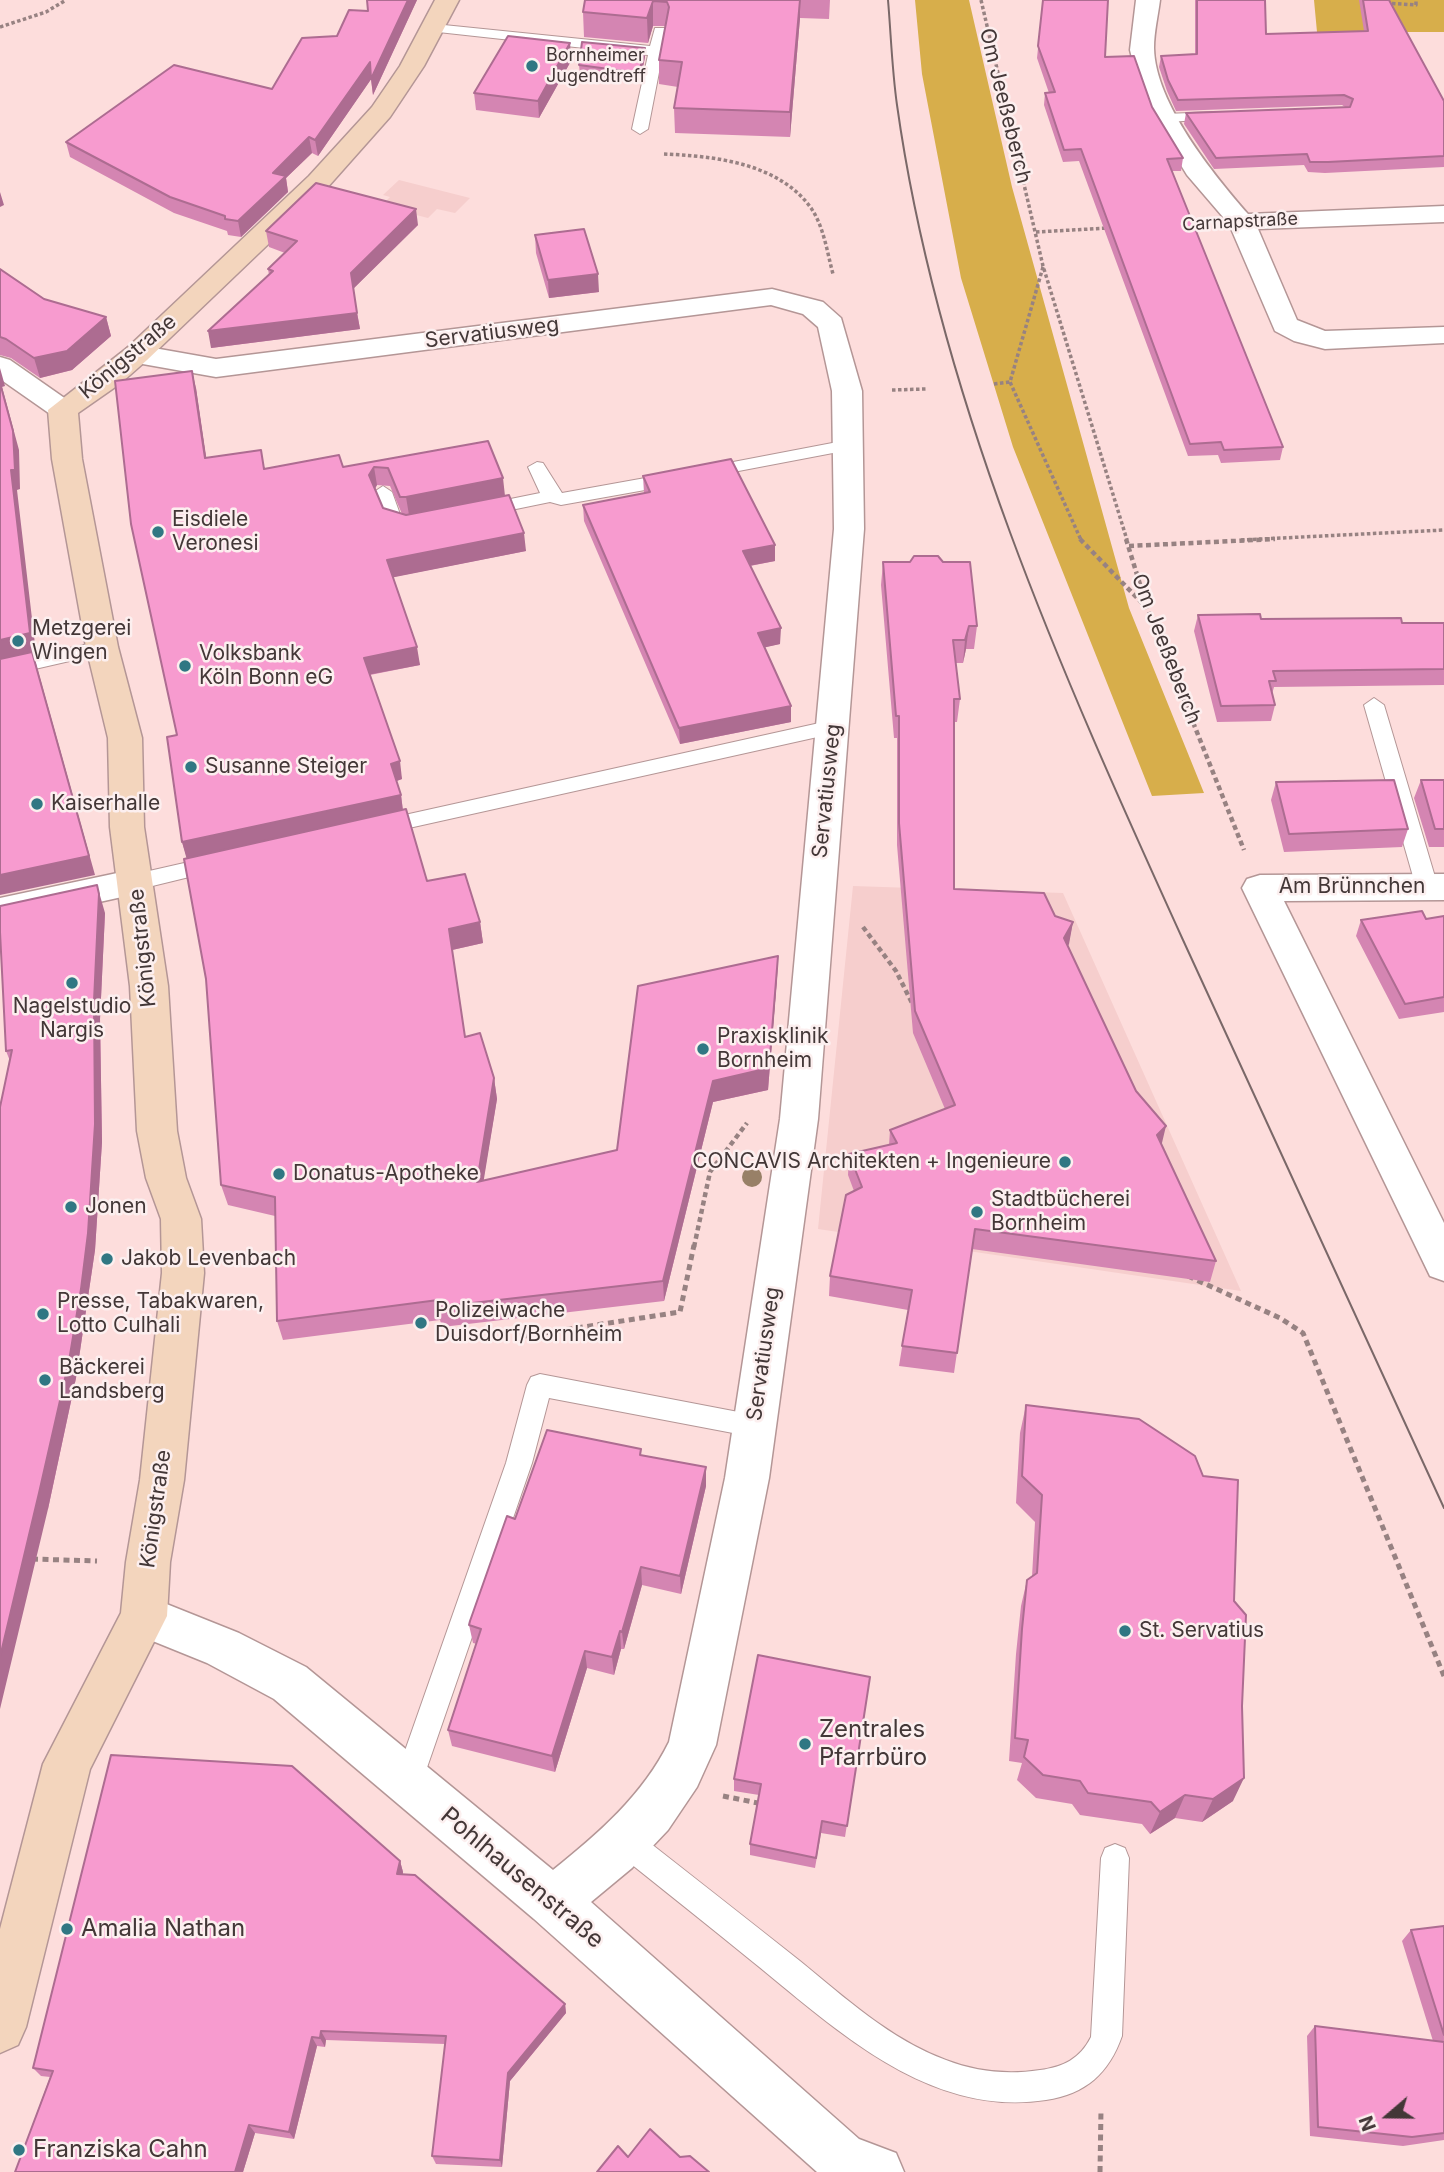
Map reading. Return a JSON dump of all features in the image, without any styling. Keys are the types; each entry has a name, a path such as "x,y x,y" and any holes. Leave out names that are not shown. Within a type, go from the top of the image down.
{"street":[{"name":"Königstraße","path":"0,2027 67,1764 144,1616 148,1562 162,1480 183,1273 181,1219 166,1178 157,1131 149,986 127,827 125,738 102,647 67,459 63,410 111,377 137,354 318,181 382,112 434,28 447,0"},
{"path":"1148,0 1142,33 1143,63 1165,118 1200,174 1241,222 1285,325 1304,335 1325,340 1444,335"},
{"name":"Carnapstraße","path":"1241,222 1444,214"},
{"name":"Servatiusweg","path":"137,354 216,368 772,298 813,309 831,324 845,378 849,529 799,1119 747,1478 692,1745 681,1772 626,1842 552,1901"},
{"path":"0,366 63,410"},
{"path":"0,911 136,882"},
{"name":"Am Brünnchen","path":"1260,888 1436,887"},
{"path":"1260,888 1444,1264"},
{"name":"Pohlhausenstraße","path":"144,1616 223,1648 290,1683 552,1901 853,2168"}],"lane":[{"path":"434,28 656,51"},
{"path":"640,130 660,31"},
{"path":"1165,118 1233,116"},
{"path":"461,514 551,496 561,499 573,497 848,445"},
{"path":"537,467 551,496"},
{"path":"383,492 394,521 399,524 435,519"},
{"path":"0,670 102,647"},
{"path":"1374,705 1436,887"},
{"path":"363,832 833,727"},
{"path":"136,882 242,858"},
{"path":"408,1782 519,1462 540,1385 754,1426"},
{"path":"626,1842 876,2039 931,2070 981,2087 1034,2089 1088,2069 1102,2053 1107,2036 1115,1858"}],"path":[{"path":"0,27 46,12 65,0"},
{"name":"Om Jeeßeberch","path":"981,0 1043,267 1147,607 1260,888"},
{"path":"1384,3 1416,5 1416,0"},
{"path":"660,154 706,155 747,166 780,181 805,200 820,229 844,313 831,324"},
{"path":"1036,232 1118,228"},
{"path":"1043,267 1010,382 1081,540 1147,607"},
{"path":"994,384 1010,382"},
{"path":"1129,546 1444,530"},
{"path":"858,920 896,971 915,1010"},
{"path":"525,1336 680,1312 710,1172 748,1122"},
{"path":"1182,1269 1190,1279 1280,1318 1303,1333 1444,1676"},
{"path":"27,1559 148,1562"},
{"path":"759,1803 768,1805"}],"shaded area":[{"path":"915,0 969,0 1012,187 1129,608 1204,793 1152,796 1013,447 961,278 922,74"},
{"path":"1314,0 1444,0 1444,32 1317,32"},
{"path":"399,180 470,198 455,213 437,209 428,218 381,206 390,197 383,195"},
{"path":"853,886 1063,893 1241,1291 818,1229"}],"building":[{"path":"367,0 408,0 371,79 370,62 315,140 309,137 273,173 286,176 238,221 225,219 225,216 170,197 66,142 174,65 272,89 302,38 337,36 349,10 368,11"},
{"path":"585,0 800,0 790,112 674,108 682,62 659,60 669,7 667,2 653,1 647,18 583,12"},
{"path":"1043,0 1108,0 1105,57 1134,56 1152,107 1183,158 1167,159 1283,447 1224,450 1221,442 1190,444 1081,149 1064,150 1045,93 1055,92 1038,46"},
{"path":"1197,0 1265,0 1266,34 1368,31 1363,0 1389,0 1444,101 1444,156 1328,162 1310,162 1307,154 1216,158 1186,113 1350,107 1353,99 1344,95 1178,100 1168,80 1161,56 1197,54"},
{"path":"508,36 570,43 538,101 474,93"},
{"path":"582,42 645,48 639,73 579,65"},
{"path":"316,183 416,209 351,273 357,313 208,331 273,271 268,269 297,241 266,231"},
{"path":"584,229 598,274 548,280 535,235"},
{"path":"0,269 44,299 106,317 67,351 34,358 0,337"},
{"path":"192,371 205,458 261,450 264,469 339,455 343,467 488,441 503,478 400,497 388,468 374,467 369,475 383,508 406,515 509,495 524,533 387,560 417,647 364,658 400,761 391,764 401,795 182,842 167,737 177,735 131,524 115,381"},
{"path":"0,383 13,431 15,470 11,470 30,633 0,640"},
{"path":"731,459 775,545 743,551 781,628 758,633 791,706 679,728 583,505 650,492 643,476"},
{"path":"914,556 938,556 943,562 970,562 977,626 969,626 965,640 953,640 960,699 954,699 954,889 1044,893 1055,916 1073,922 1064,938 1136,1091 1166,1126 1157,1135 1216,1261 975,1229 957,1353 902,1346 912,1290 830,1276 846,1195 862,1187 849,1154 897,1143 890,1130 955,1105 915,1011 899,823 899,716 896,716 883,562 910,562"},
{"path":"1260,614 1261,619 1401,618 1402,623 1444,623 1444,669 1273,671 1276,681 1269,681 1275,705 1221,706 1198,615"},
{"path":"32,652 89,856 0,875 0,659"},
{"path":"1394,780 1408,829 1289,834 1276,782"},
{"path":"1421,780 1444,780 1444,829 1435,829"},
{"path":"406,809 427,881 465,874 480,922 449,929 465,1037 480,1033 494,1078 477,1182 617,1150 638,986 778,956 769,1068 713,1081 663,1281 438,1307 438,1300 277,1321 275,1197 221,1185 206,979 184,859"},
{"path":"97,885 95,1124 88,1233 81,1289 69,1361 0,1657 0,1107 12,1050 6,1051 0,906"},
{"path":"1422,911 1426,919 1444,916 1444,997 1405,1004 1361,920"},
{"name":"St. Servatius","path":"1026,1405 1139,1419 1195,1456 1203,1476 1238,1480 1234,1601 1246,1615 1242,1706 1244,1778 1213,1799 1185,1795 1160,1812 1151,1802 1088,1793 1080,1781 1043,1775 1024,1757 1028,1740 1015,1738 1022,1629 1027,1580 1037,1573 1042,1495 1022,1476"},
{"path":"547,1430 641,1449 640,1455 706,1467 680,1576 641,1567 612,1657 585,1651 552,1756 448,1730 481,1629 469,1625 470,1621 507,1516 515,1519"},
{"name":"Zentrales Pfarrbüro","path":"758,1655 870,1677 847,1826 822,1821 816,1858 750,1844 761,1784 734,1779"},
{"path":"111,1755 292,1766 400,1861 397,1874 415,1875 565,2004 508,2073 500,2160 432,2156 446,2036 321,2031 320,2038 312,2037 289,2132 249,2125 235,2172 15,2172 53,2071 33,2068"},
{"path":"1444,1926 1444,2035 1411,1930"},
{"path":"1315,2026 1444,2042 1444,2133 1412,2137 1318,2127"},
{"path":"650,2129 680,2157 690,2156 709,2172 597,2172 618,2146 628,2157"}],"tram line":[{"path":"888,0 897,105 916,214 942,321 1010,532 1050,636 1138,840 1444,1508"}],"place":[{"name":"Bornheimer Jugendtreff","path":"532,66"},
{"name":"Eisdiele Veronesi","path":"158,532"},
{"name":"Metzgerei Wingen","path":"18,641"},
{"name":"Volksbank Köln Bonn eG","path":"185,666"},
{"name":"Susanne Steiger","path":"191,767"},
{"name":"Kaiserhalle","path":"37,804"},
{"name":"Nagelstudio Nargis","path":"72,983"},
{"name":"Praxisklinik Bornheim","path":"703,1049"},
{"name":"CONCAVIS Architekten + Ingenieure","path":"1065,1162"},
{"name":"Donatus-Apotheke","path":"279,1174"},
{"name":"Jonen","path":"71,1207"},
{"name":"Stadtbücherei Bornheim","path":"977,1212"},
{"name":"Jakob Levenbach","path":"107,1259"},
{"name":"Presse, Tabakwaren, Lotto Culhali","path":"43,1314"},
{"name":"Polizeiwache Duisdorf/Bornheim","path":"421,1323"},
{"name":"Bäckerei Landsberg","path":"45,1380"},
{"name":"St. Servatius","path":"1125,1631"},
{"name":"Zentrales Pfarrbüro","path":"805,1744"},
{"name":"Amalia Nathan","path":"67,1929"},
{"name":"Franziska Cahn","path":"19,2150"}]}
